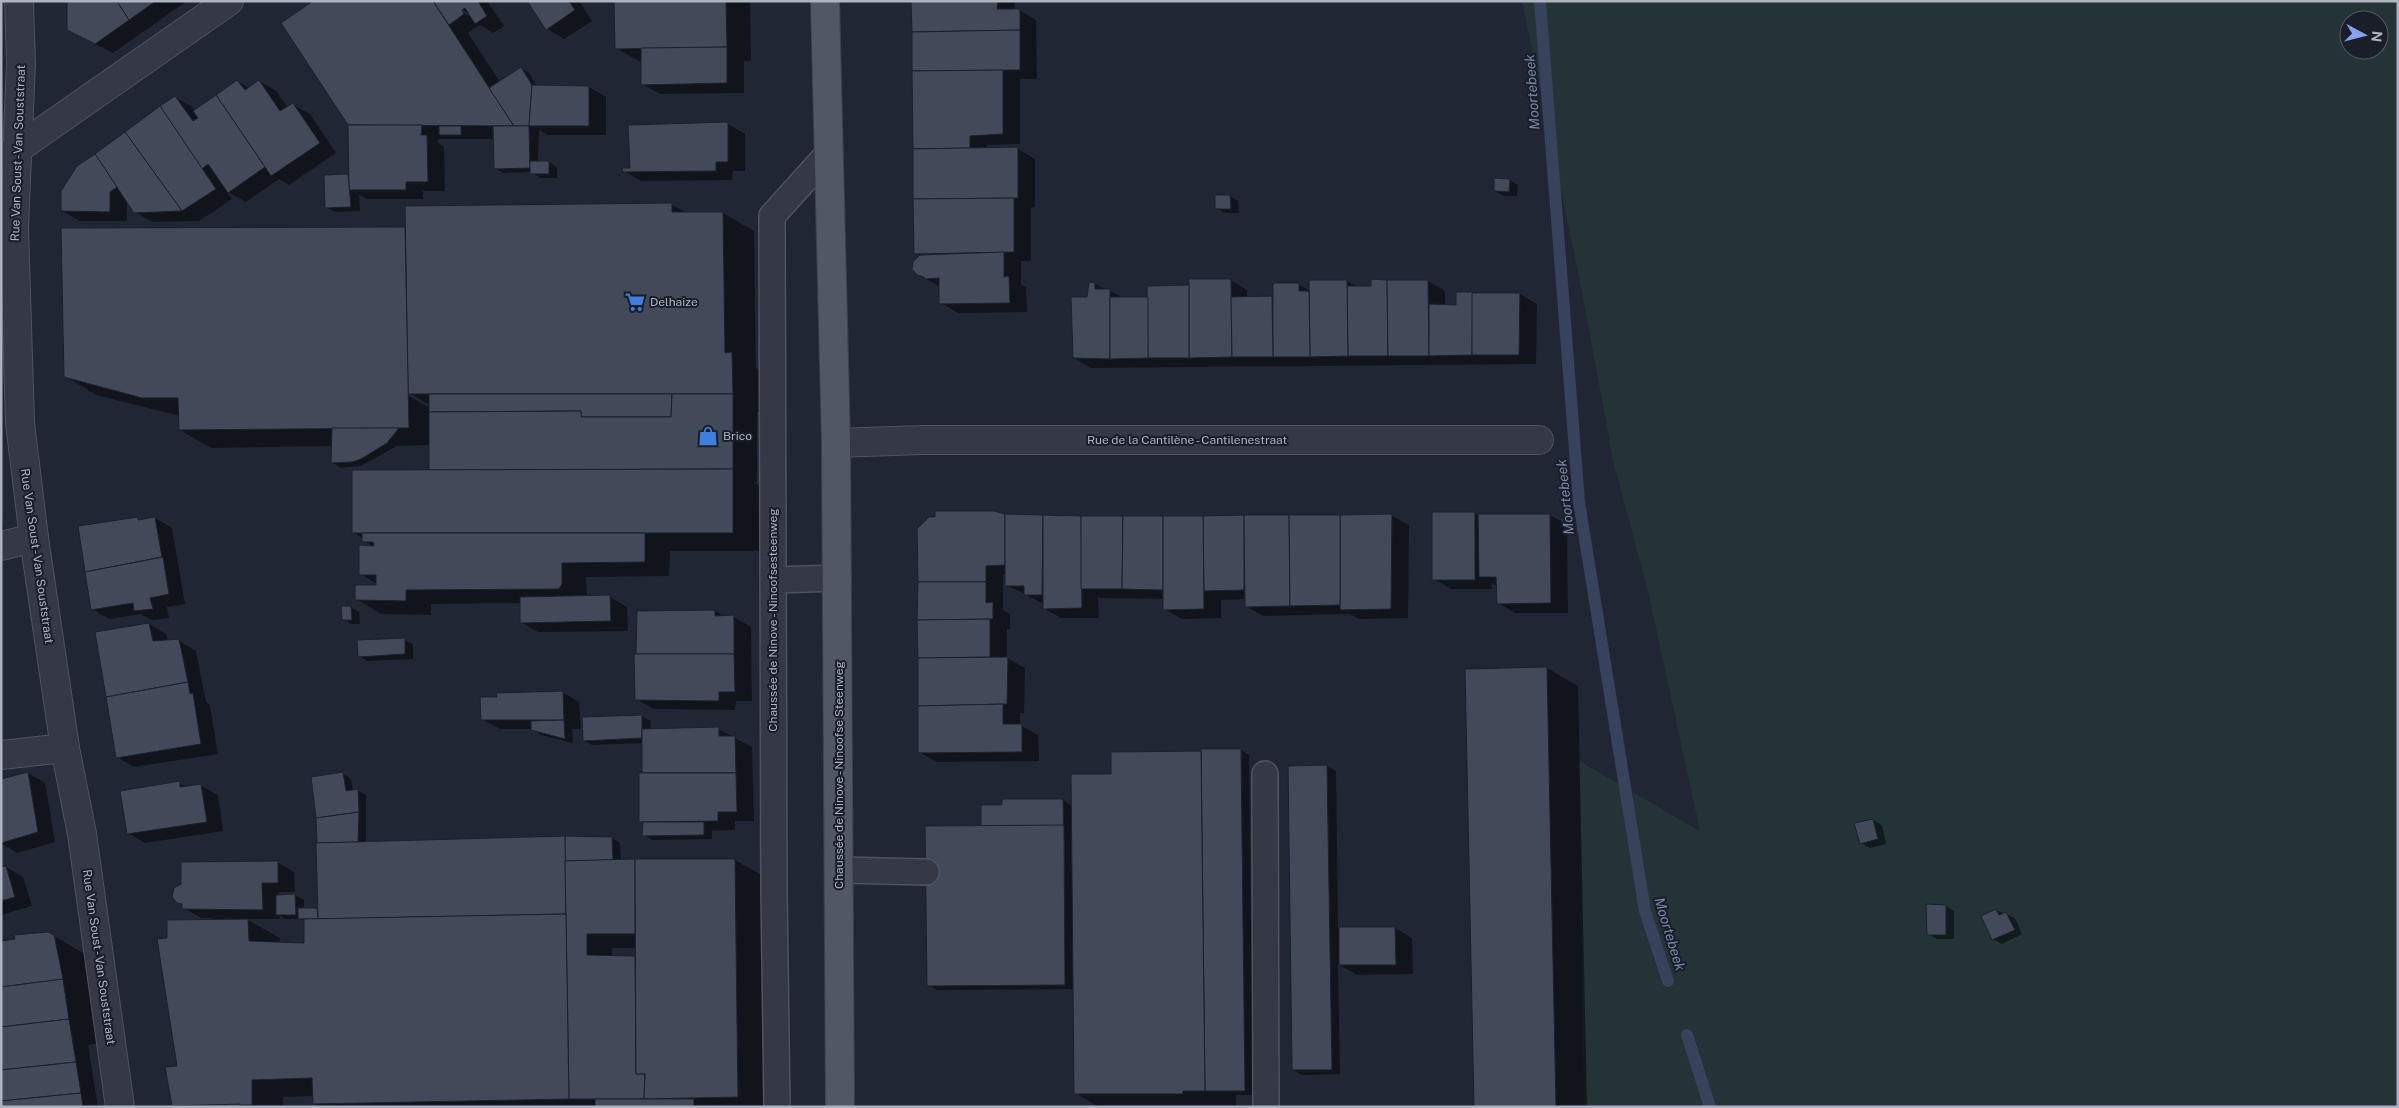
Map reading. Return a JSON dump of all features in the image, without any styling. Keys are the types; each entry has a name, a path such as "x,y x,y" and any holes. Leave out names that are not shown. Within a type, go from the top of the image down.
{"main road":[{"path":"825,1 836,443"},
{"name":"Chaussée de Ninove - Ninoofse Steenweg","path":"836,443 840,1107"}],"street":[{"name":"Rue Van Soust - Van Souststraat","path":"18,1 21,64 10,154 20,423 34,538 65,748 82,834 120,1107"},
{"path":"10,154 229,1"},
{"name":"Rue de la Cantilène - Cantilenestraat","path":"836,443 922,440 1539,440"},
{"path":"1,546 34,538"},
{"path":"1,755 65,748"}],"lane":[{"name":"Chaussée de Ninove - Ninoofsesteenweg","path":"777,1107 774,892 772,216 828,154"},
{"path":"774,580 838,578"},
{"path":"1266,774 1266,1107"},
{"path":"840,870 926,872"}],"shaded area":[{"path":"1522,1 2398,1 2398,1107 1584,1107 1579,761 1700,831 1647,587 1614,465 1582,292"}],"building":[{"path":"67,1 117,1 129,20 95,44 67,30"},
{"path":"117,1 156,1 129,20"},
{"path":"313,1 433,1 514,126 348,125 281,23"},
{"path":"433,1 478,1 487,16 475,24 465,8 462,10 464,14 449,25"},
{"path":"527,1 569,1 575,10 546,30"},
{"path":"614,1 726,1 727,47 615,49"},
{"path":"911,1 998,1 997,9 1020,9 1020,30 912,32"},
{"path":"1020,30 1020,70 912,71 912,32"},
{"path":"727,47 727,83 641,85 641,48"},
{"path":"521,67 532,85 529,126 514,126 489,88"},
{"path":"1003,70 1003,134 970,136 970,148 913,149 912,71"},
{"path":"237,80 245,90 259,80 280,111 293,103 320,143 271,176 216,95"},
{"path":"532,85 589,86 589,126 529,126"},
{"path":"216,95 265,167 228,193 208,164 202,169 160,106 175,96 193,121 198,118 193,111"},
{"path":"160,106 216,189 182,211 125,132"},
{"path":"728,122 728,162 716,162 716,171 623,172 622,168 630,168 628,125"},
{"path":"348,125 422,125 421,135 427,135 428,182 406,182 406,190 349,190"},
{"path":"439,126 461,126 461,135 439,135"},
{"path":"493,126 529,126 530,168 494,169"},
{"path":"125,132 182,211 134,213 95,154"},
{"path":"1018,147 1018,198 913,199 913,149"},
{"path":"95,154 117,187 110,192 110,212 61,211 61,191 77,166"},
{"path":"530,161 549,161 549,174 530,174"},
{"path":"348,174 351,207 325,208 324,175"},
{"path":"1494,178 1510,179 1509,192 1494,191"},
{"path":"1215,195 1230,195 1231,209 1215,209"},
{"path":"1014,198 1014,252 914,254 913,199"},
{"path":"672,203 672,212 723,212 725,353 732,352 733,394 408,394 405,206"},
{"path":"405,227 409,428 179,430 178,398 142,398 64,377 61,228"},
{"path":"1004,252 1004,277 1009,276 1010,303 939,304 939,278 924,279 924,277 917,275 912,269 913,262 920,255"},
{"path":"1189,279 1231,279 1232,357 1189,358"},
{"path":"1371,279 1387,280 1388,356 1348,356 1347,286 1371,286"},
{"path":"1309,280 1347,280 1348,356 1310,357"},
{"path":"1387,280 1428,280 1429,356 1388,356"},
{"path":"1089,282 1095,283 1095,289 1110,289 1110,359 1073,358 1071,297 1087,297"},
{"path":"1273,283 1299,283 1299,291 1309,291 1310,357 1273,357"},
{"path":"1189,285 1189,358 1148,358 1147,286"},
{"path":"1456,292 1473,292 1472,355 1429,356 1429,304 1456,305"},
{"path":"1472,293 1520,293 1519,355 1472,355"},
{"path":"1272,296 1273,357 1232,357 1231,297"},
{"path":"1110,297 1148,297 1148,358 1110,359"},
{"path":"429,394 672,394 671,417 581,417 581,411 429,412"},
{"path":"672,394 733,394 733,469 429,470 429,412 581,411 581,417 671,417"},
{"path":"332,428 399,428 387,443 361,459 352,462 331,463"},
{"path":"733,469 733,533 352,533 352,470"},
{"path":"935,511 994,511 1005,514 1005,565 986,566 986,582 918,582 917,529 929,517 935,517"},
{"path":"1432,512 1475,512 1475,580 1432,580"},
{"path":"1005,514 1043,515 1042,595 1024,595 1024,586 1005,586"},
{"path":"1392,514 1391,609 1340,610 1340,515"},
{"path":"1478,514 1550,514 1551,603 1497,604 1496,577 1479,577"},
{"path":"1043,515 1081,516 1082,608 1043,609"},
{"path":"1244,515 1244,590 1204,591 1203,516"},
{"path":"1244,515 1289,515 1290,606 1245,607"},
{"path":"1289,515 1340,515 1340,605 1290,606"},
{"path":"1081,516 1123,516 1122,589 1081,589"},
{"path":"1123,516 1163,516 1163,590 1122,589"},
{"path":"1163,516 1203,516 1204,609 1163,610"},
{"path":"138,517 138,520 155,517 162,557 85,572 78,526"},
{"path":"362,533 645,533 645,562 562,563 562,584 559,589 406,590 406,601 355,600 355,585 376,585 376,575 359,575 359,545 374,546 373,542 362,542"},
{"path":"163,557 169,594 150,598 153,609 134,611 133,603 91,610 85,572"},
{"path":"918,582 986,582 986,603 993,602 993,619 917,620"},
{"path":"610,595 611,621 520,623 520,597"},
{"path":"341,606 351,606 352,620 342,620"},
{"path":"715,610 715,616 734,615 734,654 636,654 637,611"},
{"path":"990,619 990,657 918,658 917,620"},
{"path":"149,623 153,641 179,639 188,682 106,697 95,632"},
{"path":"405,638 405,654 358,657 357,640"},
{"path":"634,654 734,654 735,692 719,692 719,701 635,700"},
{"path":"1008,657 1007,704 918,706 918,658"},
{"path":"1547,667 1556,1107 1474,1107 1465,669"},
{"path":"188,682 190,694 193,693 201,744 116,758 106,697"},
{"path":"563,691 564,720 481,720 480,697 497,697 496,693"},
{"path":"1003,704 1003,724 1022,724 1022,752 918,753 918,706"},
{"path":"642,715 642,738 583,741 582,717"},
{"path":"564,720 565,739 531,730 531,721"},
{"path":"719,727 719,736 735,736 736,773 642,773 642,729"},
{"path":"1201,749 1241,749 1245,1091 1205,1091"},
{"path":"1201,751 1205,1091 1183,1091 1183,1094 1074,1094 1071,774 1111,774 1111,752"},
{"path":"1327,765 1332,1070 1292,1070 1288,766"},
{"path":"28,772 38,832 1,843 1,779"},
{"path":"343,772 346,791 358,789 359,812 316,818 311,777"},
{"path":"639,773 736,773 737,812 718,812 718,821 639,822"},
{"path":"180,781 180,787 201,784 207,822 127,834 120,791"},
{"path":"1002,799 1063,799 1064,853 1050,853 1051,846 981,847 981,805 1002,805"},
{"path":"359,812 358,842 317,843 316,818"},
{"path":"1873,819 1878,839 1860,844 1854,823"},
{"path":"643,822 704,822 704,835 642,836"},
{"path":"1064,825 1065,985 927,986 925,826"},
{"path":"565,836 612,837 613,860 565,861"},
{"path":"565,836 566,914 318,919 316,843"},
{"path":"635,859 635,934 587,934 587,955 635,956 636,1074 645,1074 644,1099 569,1099 565,861"},
{"path":"635,859 735,859 738,1097 644,1099 645,1074 636,1074"},
{"path":"278,861 278,883 262,883 263,910 182,909 182,904 177,903 172,897 174,888 181,884 181,862"},
{"path":"6,866 15,897 1,901 1,867"},
{"path":"295,894 296,915 276,915 276,895"},
{"path":"1926,904 1946,905 1946,935 1927,935"},
{"path":"298,908 317,908 318,919 298,919"},
{"path":"1996,909 1999,915 2006,912 2015,930 1992,940 1981,916"},
{"path":"566,914 569,1099 313,1104 312,1078 252,1080 252,1105 172,1106 165,1067 177,1066 157,939 167,938 167,920 248,919 249,941 304,943 304,919"},
{"path":"1339,927 1395,927 1396,965 1339,965"},
{"path":"48,932 54,935 63,979 1,987 1,941 15,939 14,935"},
{"path":"63,979 69,1019 1,1027 1,987"},
{"path":"69,1019 76,1062 1,1070 1,1027"},
{"path":"76,1062 81,1093 1,1101 1,1070"},
{"path":"81,1093 83,1107 1,1107 1,1101"},
{"path":"595,1099 694,1099 694,1107 595,1107"},
{"path":"240,1104 240,1107 172,1106"}],"waterway":[{"name":"Moortebeek","path":"1540,1 1579,502 1645,911 1668,981"},
{"name":"Moortebeek","path":"1687,1035 1710,1107"}],"place":[{"name":"Delhaize","path":"635,302"},
{"name":"Brico","path":"708,436"}]}
